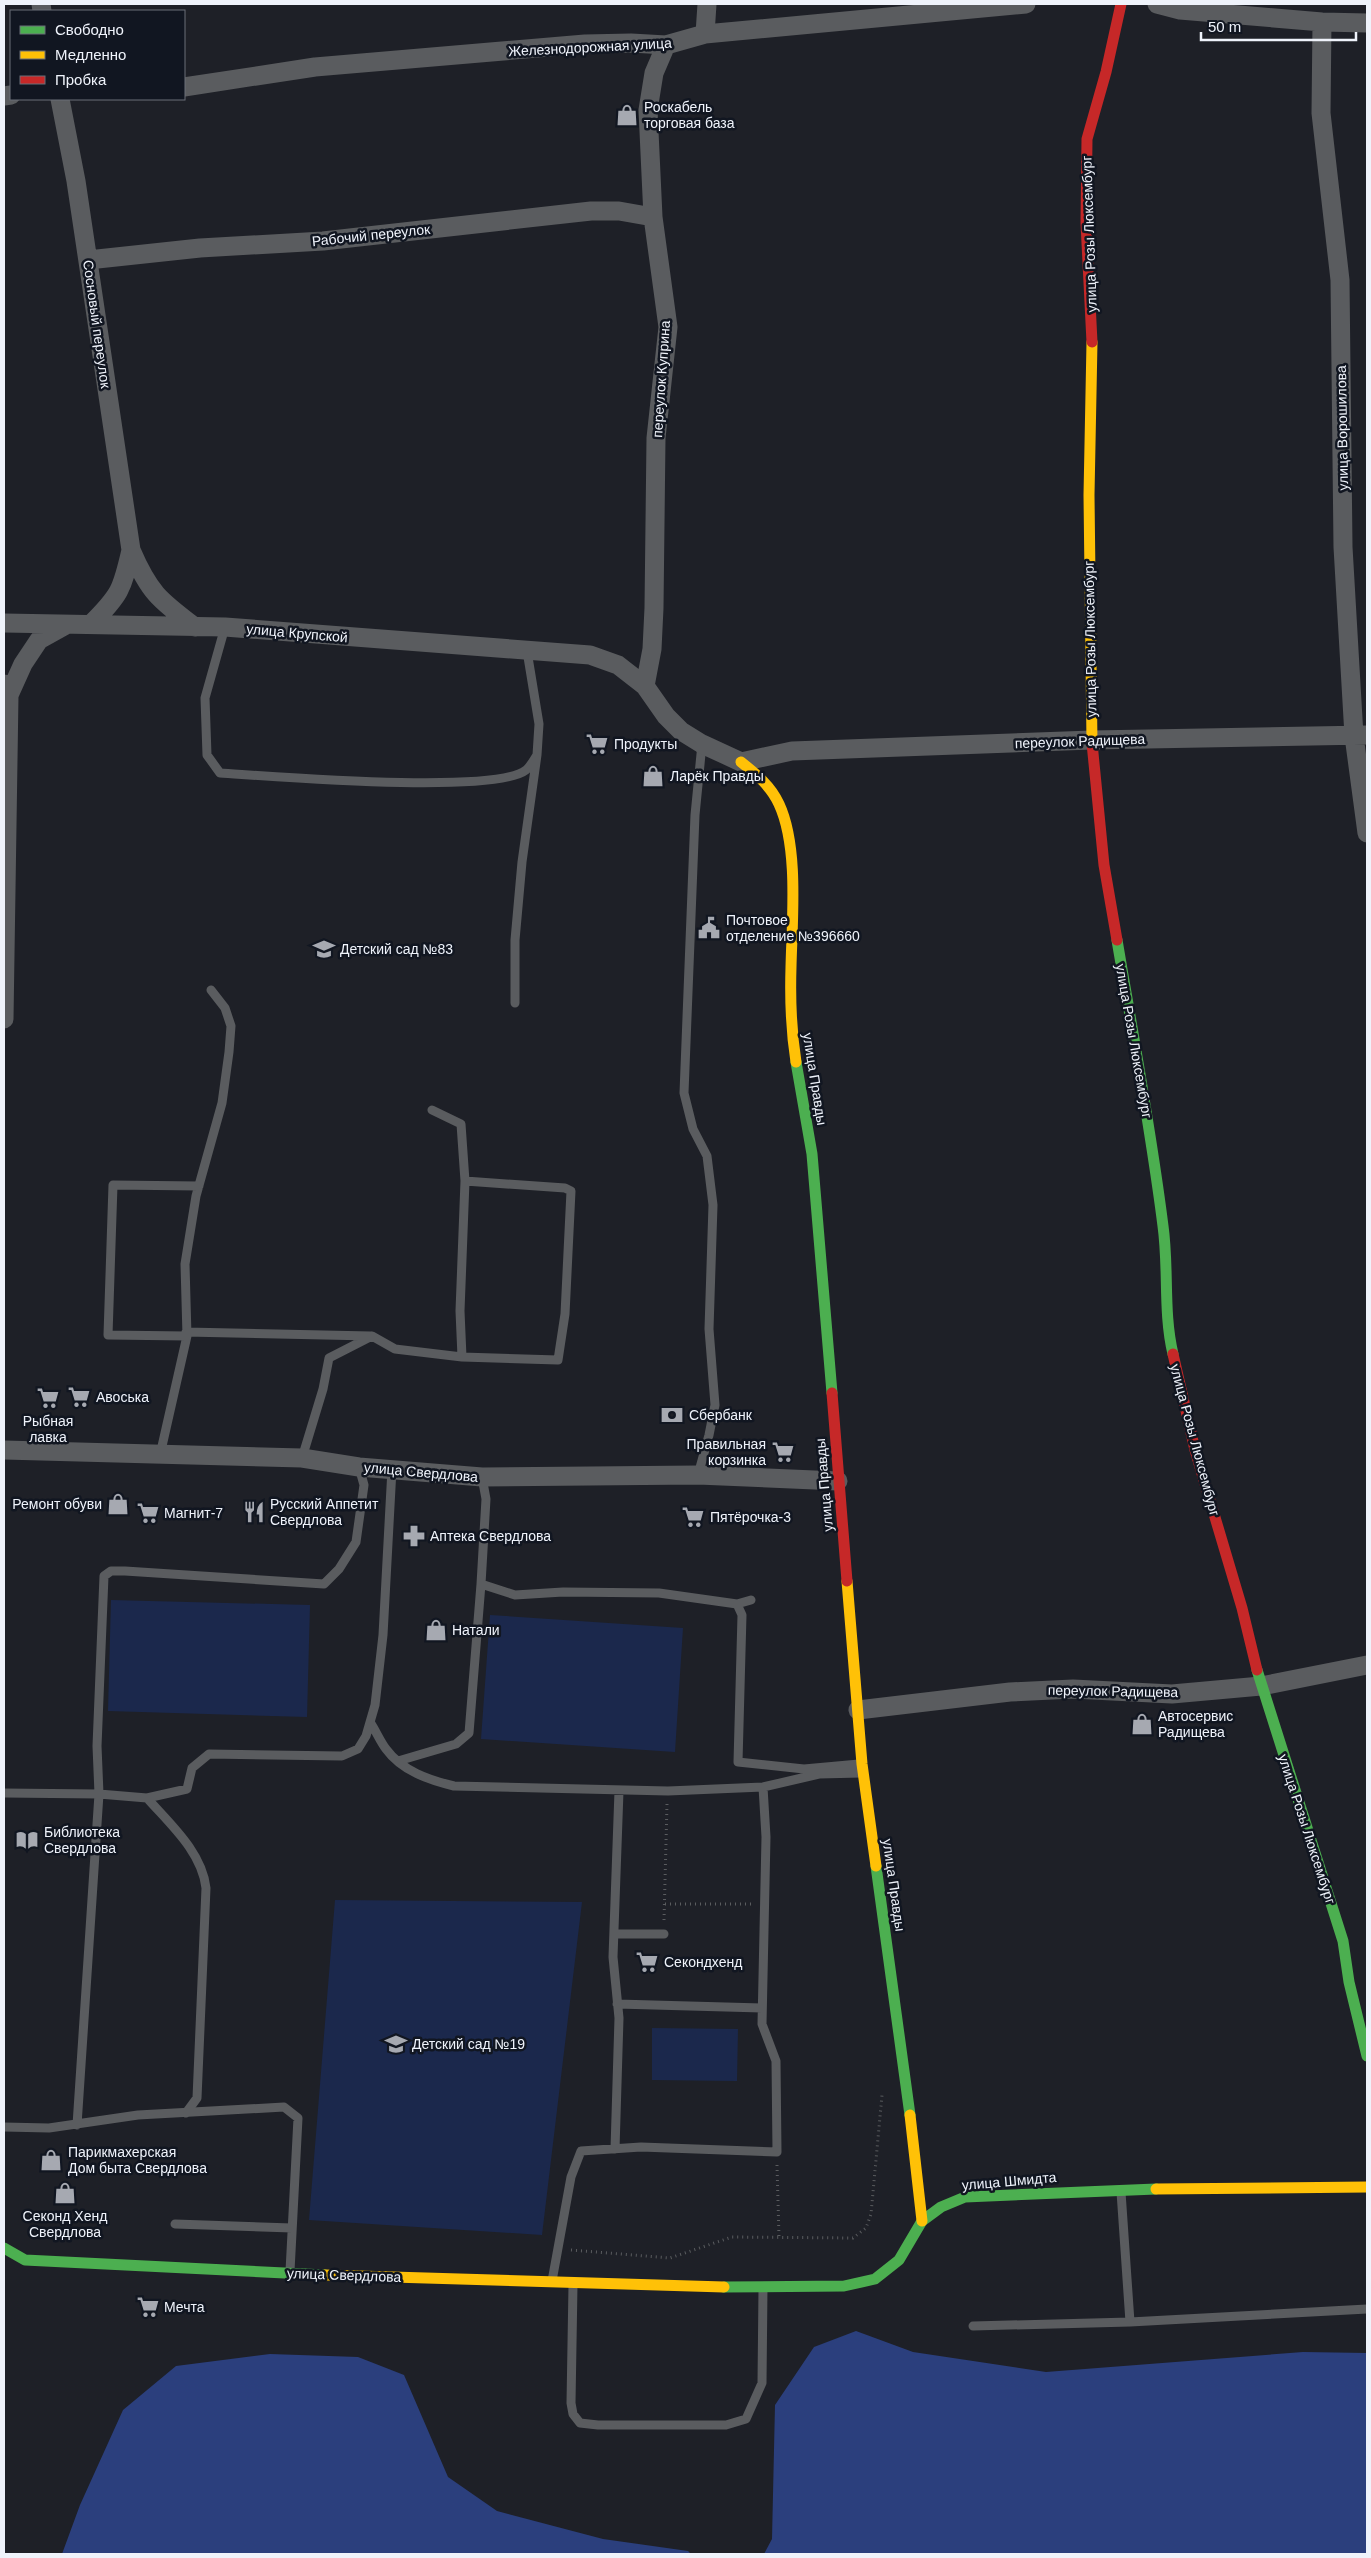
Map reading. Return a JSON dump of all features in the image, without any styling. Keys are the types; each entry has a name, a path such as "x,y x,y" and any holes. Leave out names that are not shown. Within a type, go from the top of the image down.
{"street":[{"path":"705,34 707,4"},
{"name":"Железнодорожная улица","path":"185,87 315,66 585,44 631,43 666,46 705,34 1026,4"},
{"name":"улица Розы Люксембург","path":"1121,4 1106,72 1087,139 1086,223 1093,351 1089,495 1092,740 1104,864 1156,1168 1165,1239 1167,1327 1195,1450 1242,1608 1261,1686 1343,1941 1349,1982 1367,2056"},
{"path":"1157,4 1180,10 1322,22 1367,23"},
{"name":"улица Ворошилова","path":"1322,22 1322,114 1340,280 1343,547 1361,735 1367,833"},
{"name":"переулок Куприна","path":"645,686 652,649 654,608 656,438 668,327 654,217 648,110 654,73 666,46"},
{"name":"Сосновый переулок","path":"60,100 76,181 130,550 142,577 158,599 195,627"},
{"name":"Рабочий переулок","path":"88,260 200,248 322,241 591,211 619,211 654,217"},
{"name":"Сосновый переулок","path":"91,624 111,604 122,587 130,550"},
{"name":"улица Крупской","path":"4,623 225,627 590,655 618,664 645,686 666,716 682,731 702,744 741,762"},
{"path":"4,1019 6,690 39,640 68,624"},
{"name":"переулок Радищева","path":"741,762 792,751 1092,740 1361,735"},
{"name":"улица Правды","path":"741,762 769,786 783,812 791,864 791,1019 798,1085 812,1154 863,1768 919,2182 922,2221"},
{"name":"улица Свердлова","path":"4,1450 302,1458 358,1467 482,1477 698,1475 838,1481"},
{"name":"переулок Радищева","path":"858,1710 1010,1692 1073,1690 1172,1694 1261,1686 1367,1665"},
{"path":"919,2182 934,2193 965,2197"},
{"name":"улица Шмидта","path":"688,2287 844,2286 875,2279 899,2260 922,2221 941,2208 965,2197 1121,2188 1367,2187"},
{"name":"улица Свердлова","path":"4,2248 25,2260 290,2274 688,2287"}],"lane":[{"path":"225,627 205,698 207,755 220,773 341,780 484,781 525,771 537,755"},
{"path":"515,1003 515,940 521,872 537,755 539,724 527,651"},
{"path":"698,1475 710,1435 715,1405 708,1329 712,1205 706,1156 693,1129 684,1093 695,815 702,744"},
{"path":"160,1455 186,1334 185,1264 199,1186 222,1104 230,1052 231,1026 225,1008 210,990"},
{"path":"432,1110 461,1124 465,1181 460,1311 462,1357"},
{"path":"199,1186 113,1185 108,1335 372,1336 395,1349 462,1357 558,1360 565,1314 571,1191 565,1188 465,1181"},
{"path":"302,1458 323,1389 329,1358 372,1336"},
{"path":"77,2125 99,1794 97,1746 104,1576 111,1571 125,1571 324,1584 339,1569 356,1542 364,1485 358,1467"},
{"path":"4,1794 99,1794 147,1798 187,1790 192,1768 209,1754 342,1756 358,1749 366,1736 374,1706 383,1635 392,1469"},
{"path":"398,1761 456,1744 469,1734 486,1499 482,1477"},
{"path":"481,1584 515,1594 563,1592 659,1594 737,1604 751,1600"},
{"path":"737,1604 742,1615 738,1762 804,1769 863,1768"},
{"path":"370,1722 387,1750 398,1761 425,1779 454,1786 619,1792 763,1787 819,1774 863,1768"},
{"path":"552,2282 571,2177 581,2151 641,2147 777,2152 776,2061 762,2024 766,1837 763,1787"},
{"path":"615,2149 617,2004 613,1957 619,1792"},
{"path":"147,1798 182,1837 204,1870 206,1888 197,2098 186,2113"},
{"path":"614,1934 664,1934"},
{"path":"617,2004 762,2008"},
{"path":"4,2127 49,2128 138,2115 284,2108 298,2118 290,2274"},
{"path":"1121,2188 1130,2322"},
{"path":"175,2224 292,2228"},
{"path":"573,2282 571,2403 573,2414 580,2423 598,2425 726,2425 746,2419 762,2383 763,2288"},
{"path":"973,2326 1130,2322 1367,2309"}],"path":[{"path":"664,1934 668,1791"},
{"path":"665,1904 764,1904"},
{"path":"558,2249 670,2258 732,2238 854,2238 866,2228 871,2214 883,2086"},
{"path":"777,2152 779,2237"}],"shaded area":[{"path":"111,1600 310,1605 307,1717 108,1711"},
{"path":"490,1615 683,1628 675,1752 481,1739"},
{"path":"335,1900 582,1902 542,2235 309,2220"},
{"path":"652,2028 738,2029 737,2081 652,2080"},
{"path":"856,2331 913,2352 1046,2372 1303,2352 1367,2353 1367,2554 764,2554 772,2539 775,2405 814,2347"},
{"path":"270,2354 358,2357 404,2375 448,2477 497,2511 603,2539 688,2551 691,2554 62,2554 80,2505 123,2410 176,2366"}],"traffic: fast":[{"path":"1117,940 1158,1190 1165,1242 1168,1322 1173,1354"},
{"path":"796,1062 812,1154 832,1393"},
{"path":"1257,1670 1343,1941 1349,1982 1367,2056"},
{"path":"876,1866 910,2115"},
{"path":"724,2287 844,2286 875,2279 899,2260 922,2221 941,2207 965,2197 1156,2189"},
{"path":"4,2248 25,2260 325,2275"}],"traffic: slow":[{"path":"1092,342 1089,495 1092,743"},
{"path":"741,762 763,781 776,798 785,821 789,841 793,884 791,1003 796,1062"},
{"path":"847,1581 862,1764 876,1866"},
{"path":"910,2115 922,2221"},
{"path":"1156,2189 1367,2187"},
{"path":"325,2275 724,2287"}],"traffic: jam":[{"path":"1092,342 1086,223 1087,139 1106,72 1121,4"},
{"path":"1092,743 1104,865 1117,940"},
{"path":"1173,1354 1195,1450 1242,1608 1257,1670"},
{"path":"832,1393 847,1581"}],"place":[{"name":"Роскабель торговая база","path":"627,115"},
{"name":"Продукты","path":"597,744"},
{"name":"Ларёк Правды","path":"653,776"},
{"name":"Почтовое отделение №396660","path":"709,928"},
{"name":"Детский сад №83","path":"324,949"},
{"name":"Авоська","path":"79,1397"},
{"name":"Рыбная лавка","path":"48,1398"},
{"name":"Сбербанк","path":"672,1415"},
{"name":"Правильная корзинка","path":"783,1452"},
{"name":"Ремонт обуви","path":"118,1504"},
{"name":"Русский Аппетит Свердлова","path":"254,1512"},
{"name":"Магнит-7","path":"148,1513"},
{"name":"Пятёрочка-3","path":"693,1517"},
{"name":"Аптека Свердлова","path":"414,1536"},
{"name":"Натали","path":"436,1630"},
{"name":"Автосервис Радищева","path":"1142,1724"},
{"name":"Библиотека Свердлова","path":"27,1840"},
{"name":"Секондхенд","path":"647,1962"},
{"name":"Детский сад №19","path":"396,2044"},
{"name":"Парикмахерская Дом быта Свердлова","path":"51,2160"},
{"name":"Секонд Хенд Свердлова","path":"65,2193"},
{"name":"Мечта","path":"148,2307"}]}
